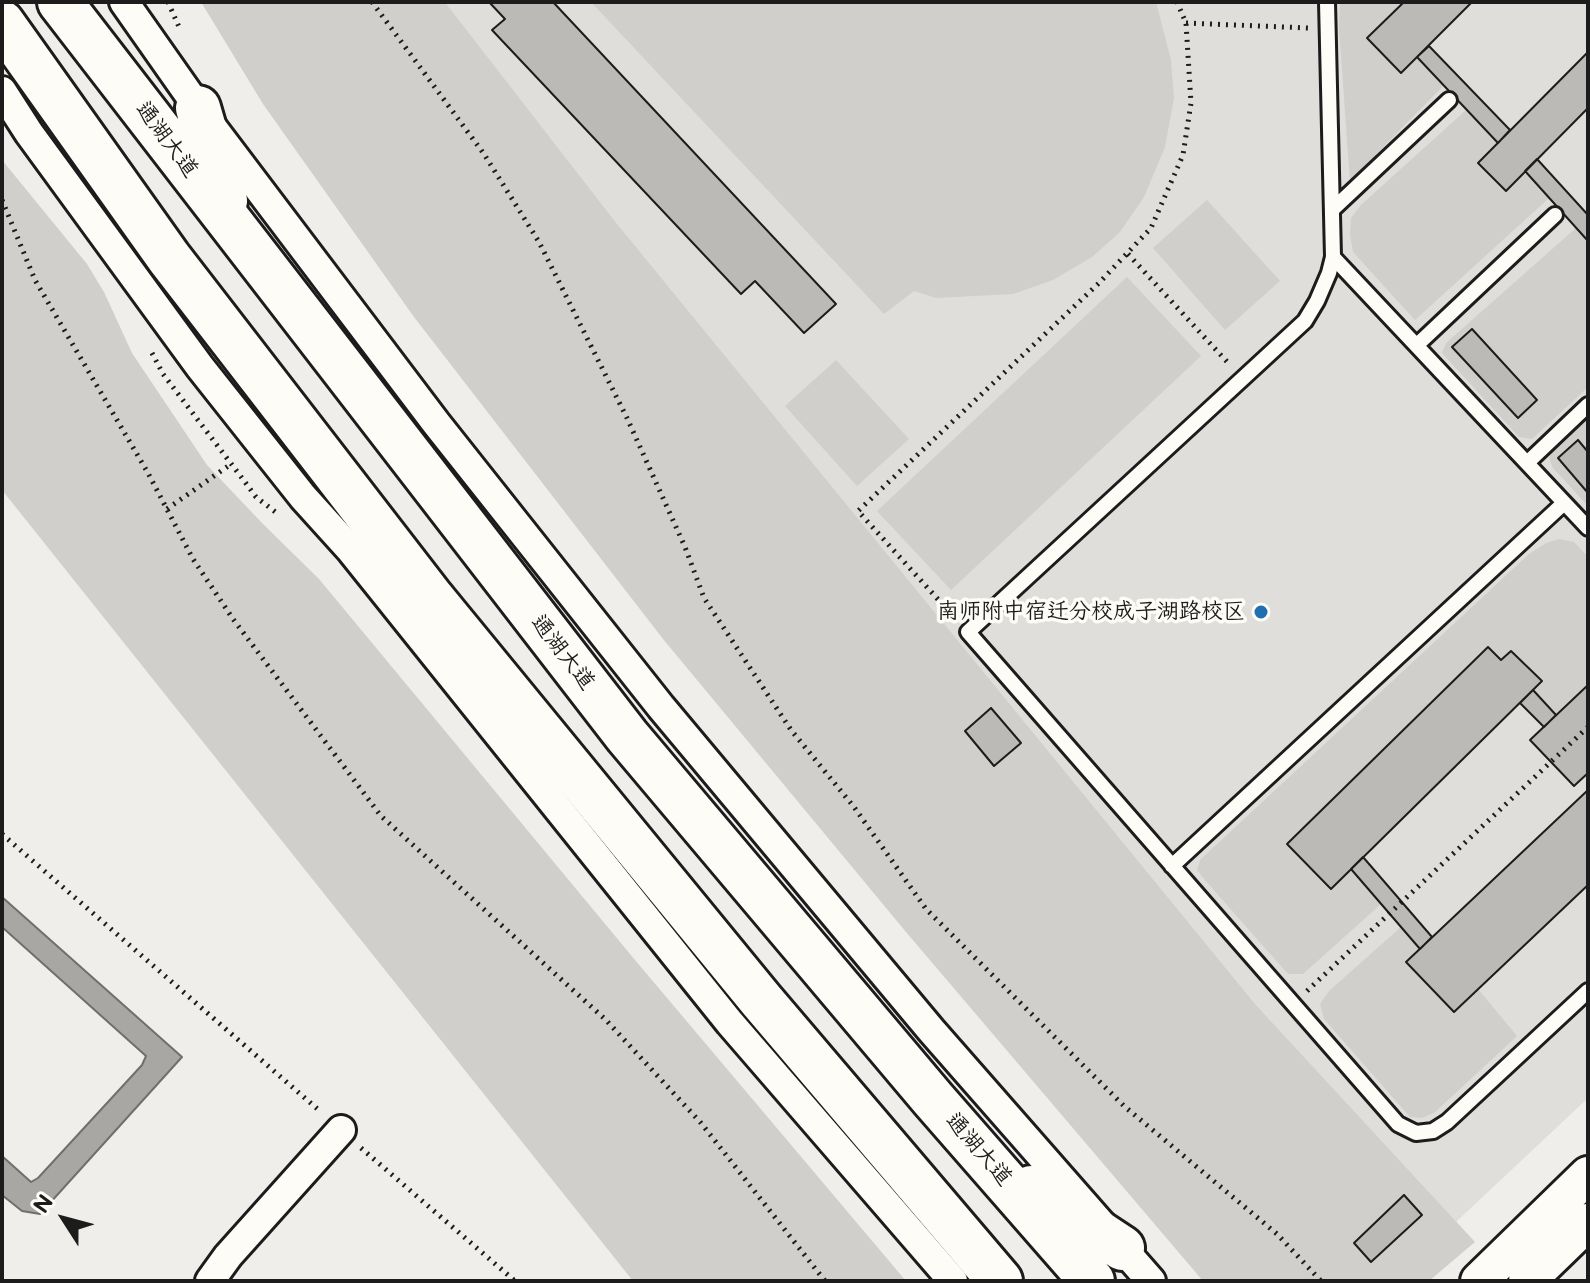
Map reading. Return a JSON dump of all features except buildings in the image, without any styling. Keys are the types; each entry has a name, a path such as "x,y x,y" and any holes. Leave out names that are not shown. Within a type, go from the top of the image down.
{"main road":[{"name":"通湖大道","path":"60,2 627,736 983,1157 1092,1281"},
{"path":"2,23 169,258 430,596 761,1000 1000,1281"},
{"path":"2,60 54,96"},
{"path":"198,108 232,226"},
{"path":"983,1157 1122,1248"}],"street":[{"path":"124,2 198,108 436,423 661,707 931,1030 1151,1281"},
{"path":"2,91 29,133 200,367 303,497 350,549 730,1023 953,1281"},
{"path":"210,1281 228,1256 341,1130"},
{"path":"1479,1281 1588,1175"},
{"path":"1527,1281 1588,1222"}],"lane":[{"path":"1327,2 1333,257 1329,273 1305,321 968,632 1398,1124 1416,1133 1433,1131 1447,1122 1588,991"},
{"path":"1332,210 1449,100"},
{"path":"1417,345 1555,215"},
{"path":"1333,257 1588,528"},
{"path":"1527,463 1588,405"},
{"path":"1172,866 1564,503"}],"path":[{"path":"372,2 484,154 539,242 633,432 704,598 791,730 854,807 926,909 1124,1106 1277,1234 1321,1281"},
{"path":"968,632 858,511 1128,254 1151,228 1183,155 1191,103 1186,23 1177,2"},
{"path":"1186,23 1328,29"},
{"path":"2,200 35,280 193,559 233,619 381,816 606,1020 701,1123 825,1281"},
{"path":"1128,254 1243,379"},
{"path":"167,509 231,464"},
{"path":"1294,1003 1588,727"},
{"path":"2,834 515,1281"}],"shaded area":[{"path":"201,2 445,2 614,220 1256,1005 1475,1242 1429,1281 1203,1281 906,932 663,639 414,317 263,104"},
{"name":"南师附中宿迁分校成子湖路校区","path":"445,2 1588,2 1588,1098 1456,1222 1256,1005 614,220"},
{"path":"591,2 1156,2 1171,60 1174,98 1165,147 1144,197 1120,232 1092,257 1053,280 1013,294 936,298 914,291 884,314"},
{"path":"1340,2 1404,2 1367,39 1401,72 1417,57 1444,85 1350,181 1339,29"},
{"path":"1466,110 1498,143 1478,163 1525,171 1549,198 1415,320 1353,252 1351,218 1361,205"},
{"path":"2,160 87,264 104,292 132,353 207,465 319,579 906,1281 633,1281 2,490"},
{"path":"1207,200 1280,281 1225,330 1153,248"},
{"path":"1576,228 1588,241 1588,387 1532,439 1519,437 1442,353 1446,343"},
{"path":"1127,277 1201,356 951,590 877,511"},
{"path":"836,360 909,439 857,486 785,406"},
{"path":"1588,419 1588,506 1553,468 1549,458 1553,450"},
{"path":"1559,539 1574,542 1588,557 1588,686 1556,715 1533,690 1541,681 1512,651 1501,660 1487,647 1287,844 1331,889 1351,869 1381,904 1303,974 1288,974 1197,870 1200,860 1529,554"},
{"path":"2,897 182,1057 40,1214 22,1211 2,1195 2,1156 31,1182 38,1178 142,1065 146,1056 2,927"},
{"path":"1401,927 1420,949 1406,962 1453,1012 1478,989 1517,1036 1434,1113 1422,1118 1410,1117 1324,1019 1320,1004 1329,991"}],"place":[{"name":"南师附中宿迁分校成子湖路校区","path":"1261,612"}]}
